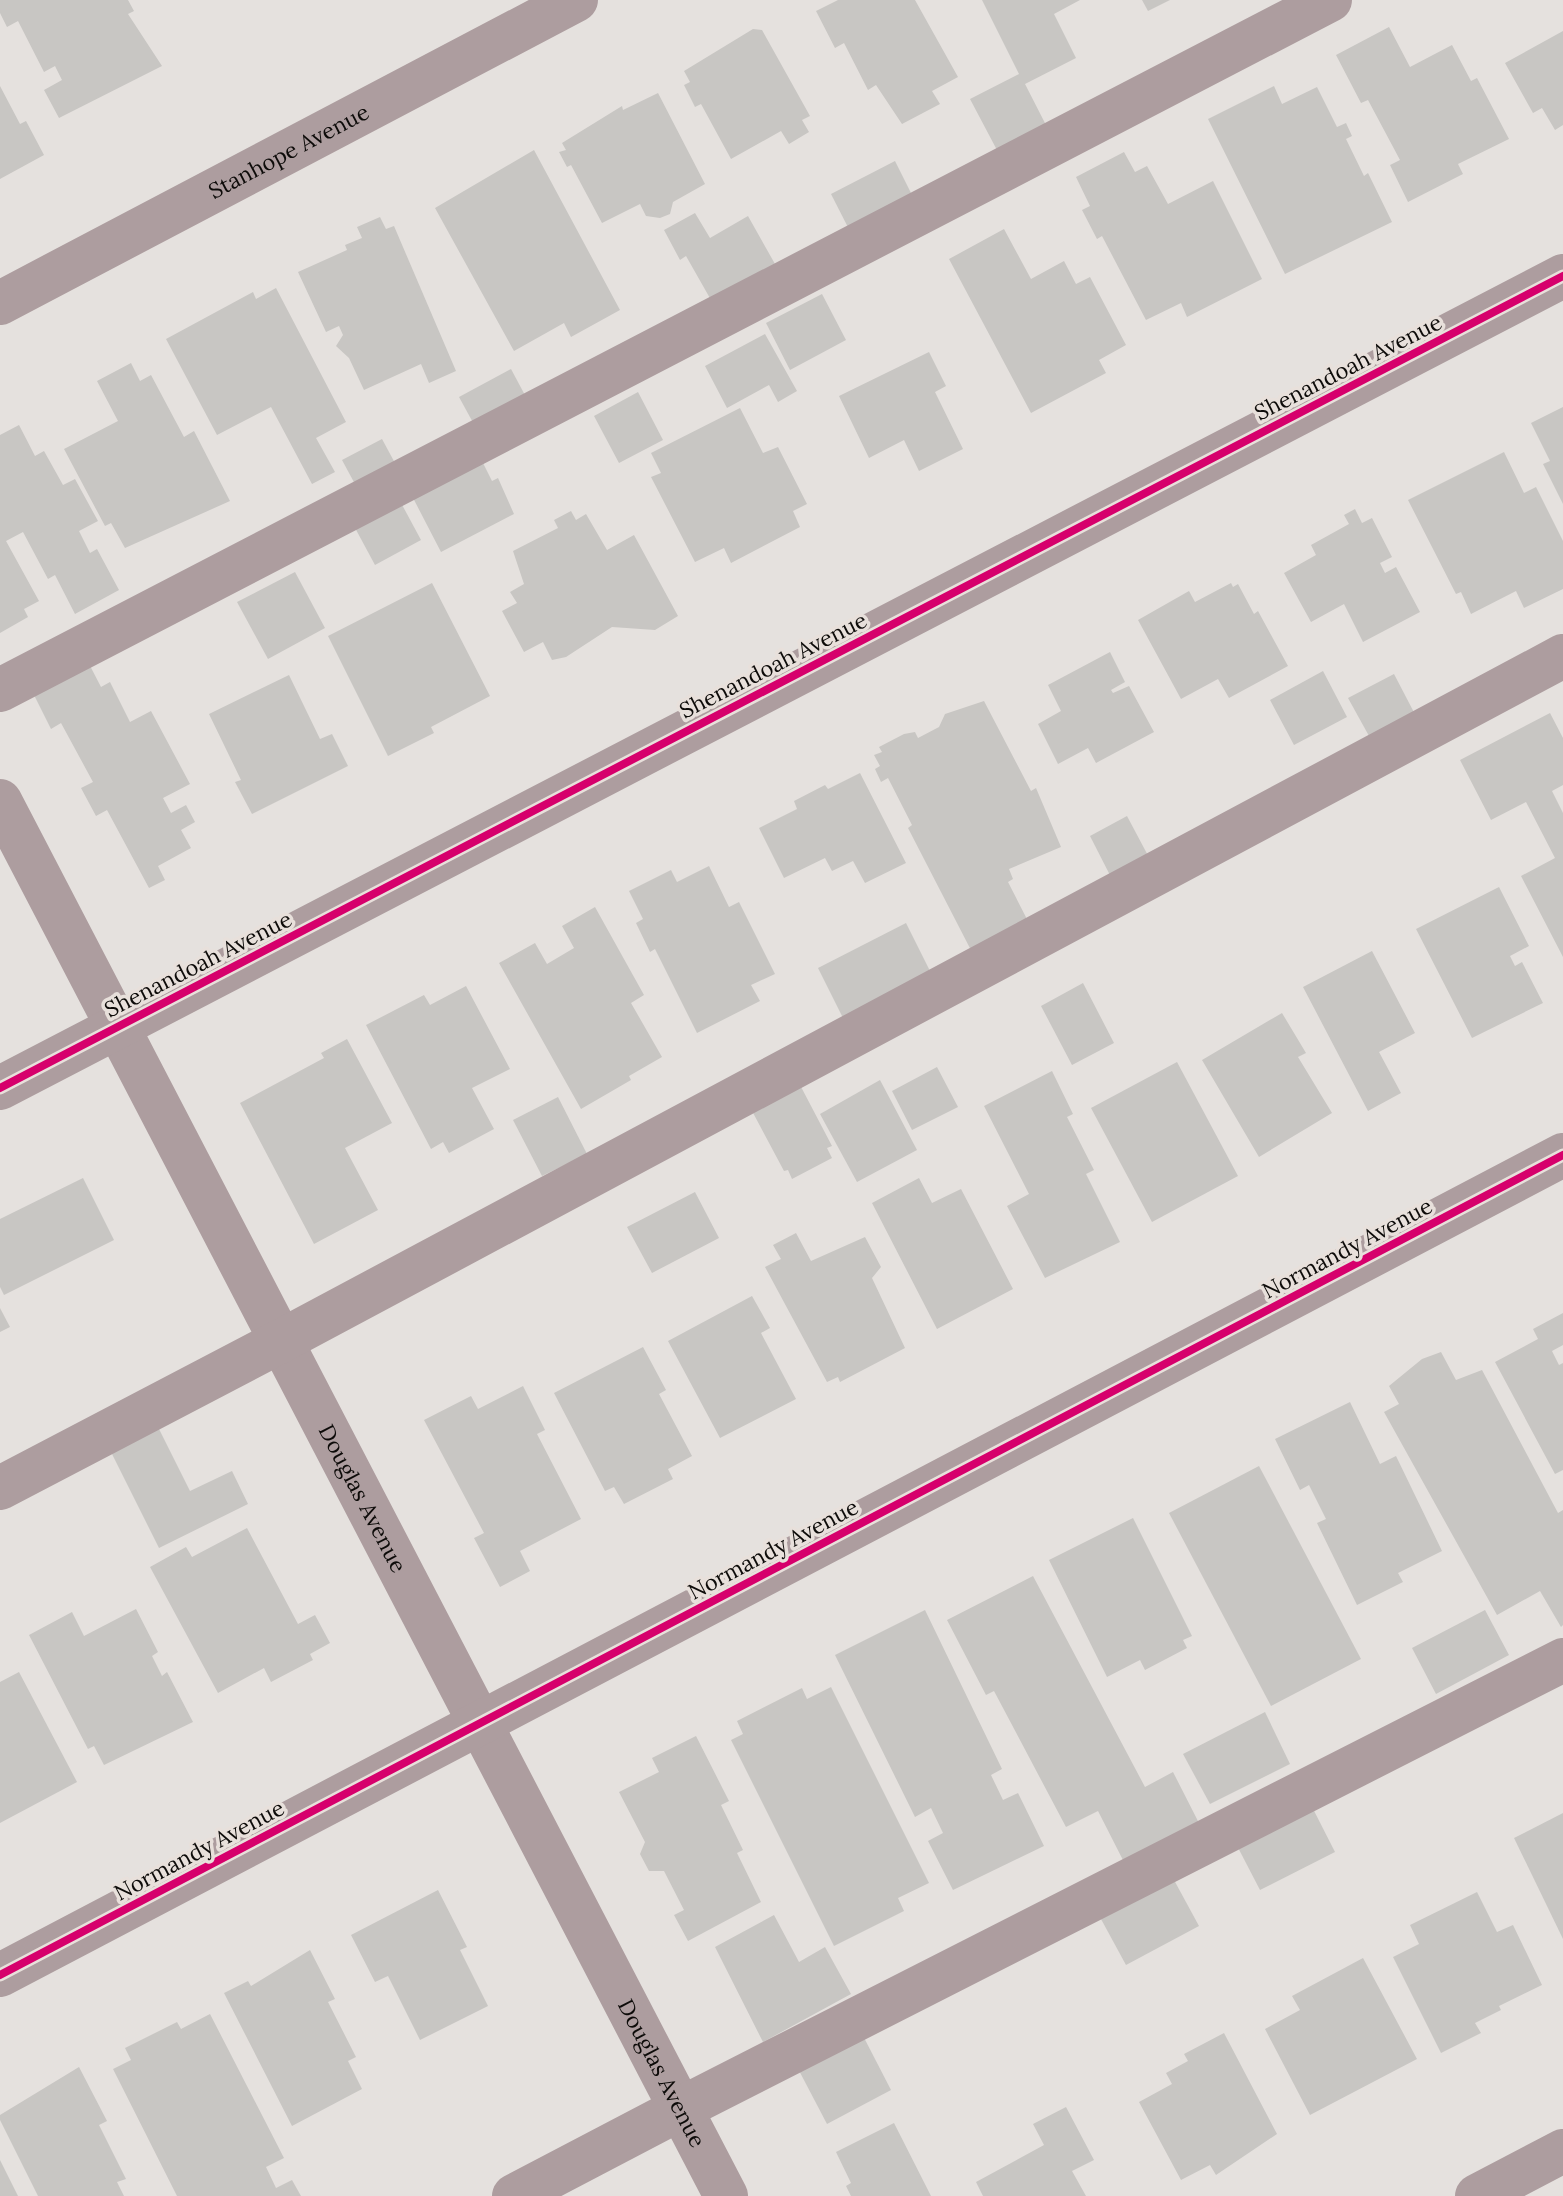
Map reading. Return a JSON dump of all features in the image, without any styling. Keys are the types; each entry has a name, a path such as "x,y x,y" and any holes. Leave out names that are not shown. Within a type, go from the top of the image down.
{"street":[{"name":"Stanhope Avenue","path":"0,303 576,0"},
{"path":"0,690 1330,0"},
{"name":"Shenandoah Avenue","path":"0,1088 1563,276"},
{"path":"0,1488 1563,656"},
{"name":"Douglas Avenue","path":"0,801 726,2196"},
{"name":"Normandy Avenue","path":"0,1975 1563,1155"},
{"path":"514,2196 1563,1660"},
{"path":"1477,2196 1563,2151"}],"building":[{"path":"0,0 128,0 134,11 128,14 162,66 59,118 44,90 62,80 55,66 44,72 18,21 7,27 0,13"},
{"path":"838,0 915,0 958,77 932,91 940,104 902,124 876,85 868,90 844,43 835,48 816,11"},
{"path":"982,0 1080,0 1054,14 1076,58 1025,84 1047,127 998,152 970,99 1019,74"},
{"path":"1142,0 1170,0 1148,11"},
{"path":"1389,27 1410,67 1452,45 1471,81 1477,78 1509,139 1458,164 1463,174 1408,202 1390,165 1400,160 1368,100 1361,103 1336,55"},
{"path":"753,29 762,30 810,116 802,120 809,132 789,144 781,131 731,159 701,104 695,107 684,85 690,82 684,71"},
{"path":"1563,31 1563,125 1555,130 1542,108 1533,113 1505,63"},
{"path":"0,86 20,124 26,121 44,155 0,179"},
{"path":"1274,86 1282,104 1317,87 1337,127 1346,123 1352,136 1346,139 1364,176 1368,173 1392,222 1285,274 1208,119"},
{"path":"658,93 705,184 673,202 670,214 660,218 646,216 640,204 602,223 571,165 567,167 559,152 566,150 562,143 622,106 623,110"},
{"path":"534,150 620,310 571,337 564,323 514,351 435,208"},
{"path":"1124,152 1135,172 1147,166 1168,204 1213,181 1262,279 1187,317 1181,303 1146,320 1102,236 1097,239 1082,210 1090,206 1076,177"},
{"path":"895,161 919,209 856,243 831,194"},
{"path":"695,213 710,238 748,216 775,264 711,300 686,256 680,260 664,230"},
{"path":"380,217 386,229 394,226 456,371 429,383 421,364 364,390 349,358 336,346 343,335 339,326 326,332 298,272 347,250 345,245 362,238 357,227"},
{"path":"1004,229 1031,279 1064,261 1076,284 1090,277 1126,345 1099,360 1106,373 1031,413 949,259"},
{"path":"276,288 346,422 316,438 335,472 312,484 271,407 217,435 166,339 253,292 256,299"},
{"path":"822,294 846,340 790,370 766,323"},
{"path":"765,334 797,391 778,402 769,385 727,408 705,366"},
{"path":"929,352 946,386 935,392 963,449 919,471 904,440 869,458 839,396"},
{"path":"131,363 140,381 151,375 184,437 194,431 230,501 125,548 111,523 105,526 64,449 118,421 97,381"},
{"path":"511,369 534,412 482,439 459,397"},
{"path":"638,392 663,440 619,463 594,416"},
{"path":"1563,407 1563,504 1543,464 1550,461 1531,423"},
{"path":"740,408 763,453 778,447 807,504 793,511 800,527 731,563 724,548 695,562 651,477 661,473 651,453"},
{"path":"19,425 35,456 44,451 63,485 75,479 98,521 79,531 90,553 97,549 119,590 75,614 55,575 48,579 23,532 6,541 39,601 24,609 28,617 0,633 0,435"},
{"path":"382,439 402,476 362,497 342,460"},
{"path":"1504,452 1524,493 1536,487 1563,541 1563,589 1524,608 1516,591 1471,614 1461,592 1456,594 1408,500"},
{"path":"482,461 492,481 498,478 514,514 441,552 412,496"},
{"path":"400,501 421,540 375,565 354,526"},
{"path":"1355,509 1362,523 1372,518 1392,557 1380,563 1385,573 1396,567 1420,612 1363,642 1344,604 1311,622 1284,573 1316,555 1311,545 1349,524 1344,515"},
{"path":"571,511 576,520 586,514 607,550 634,535 678,616 655,630 612,627 566,657 552,660 543,642 524,652 502,611 517,603 510,592 524,584 513,551 558,528 554,520"},
{"path":"295,572 325,628 268,659 237,602"},
{"path":"432,583 490,696 431,727 434,733 388,756 328,636"},
{"path":"1231,583 1233,587 1238,584 1254,614 1258,611 1288,666 1229,698 1218,679 1181,699 1138,620 1189,591 1195,602"},
{"path":"1110,652 1125,682 1111,690 1113,693 1129,686 1154,732 1096,763 1088,748 1058,764 1038,724 1061,711 1048,685"},
{"path":"87,660 101,687 110,682 130,722 151,711 190,784 163,798 171,813 186,805 195,822 181,830 191,848 158,866 165,880 149,888 107,810 96,816 81,788 93,782 61,723 51,729 31,689"},
{"path":"1323,671 1347,717 1294,745 1270,700"},
{"path":"1394,674 1419,722 1374,745 1348,698"},
{"path":"289,675 320,739 332,734 348,766 252,814 235,782 241,780 209,714"},
{"path":"984,701 1031,791 1036,788 1061,847 1009,869 1013,879 1008,882 1031,927 974,956 908,828 912,825 888,778 881,782 875,769 880,766 874,755 882,752 879,747 904,734 915,732 918,738 939,727 945,714"},
{"path":"1550,713 1563,738 1563,785 1552,791 1563,813 1563,957 1521,876 1555,858 1526,802 1491,820 1460,760"},
{"path":"860,773 906,863 865,883 853,861 832,871 825,858 784,878 759,828 797,809 794,801 825,785 828,789"},
{"path":"1127,816 1153,865 1115,885 1090,836"},
{"path":"709,866 729,907 739,902 775,974 751,985 760,1001 697,1033 655,949 650,952 636,923 643,919 629,891 671,870 677,882"},
{"path":"1499,887 1529,946 1510,956 1515,966 1522,962 1543,1003 1472,1038 1416,929"},
{"path":"595,907 644,995 631,1003 662,1057 629,1076 631,1080 581,1109 499,963 535,943 547,964 574,948 562,926"},
{"path":"906,923 932,975 844,1020 818,968"},
{"path":"1372,951 1415,1033 1379,1052 1401,1093 1368,1111 1303,987"},
{"path":"1083,983 1114,1043 1072,1065 1041,1006"},
{"path":"466,986 510,1069 472,1088 494,1129 449,1153 443,1142 431,1149 366,1025 424,995 430,1005"},
{"path":"1282,1013 1306,1053 1298,1057 1332,1113 1259,1157 1202,1060"},
{"path":"347,1039 392,1123 345,1148 378,1210 314,1244 240,1103 324,1058 321,1053"},
{"path":"1177,1062 1238,1176 1152,1222 1091,1108"},
{"path":"937,1067 958,1107 912,1130 892,1091"},
{"path":"1052,1071 1073,1114 1067,1117 1094,1170 1086,1174 1120,1242 1045,1278 1007,1206 1029,1194 984,1106"},
{"path":"880,1080 917,1150 857,1182 820,1114"},
{"path":"799,1083 832,1146 827,1148 832,1158 792,1179 788,1170 784,1171 751,1109"},
{"path":"558,1097 587,1154 542,1176 513,1120"},
{"path":"83,1178 114,1240 4,1295 0,1287 0,1219"},
{"path":"919,1178 932,1203 961,1189 1013,1289 937,1329 872,1203"},
{"path":"695,1192 719,1238 652,1273 627,1227"},
{"path":"796,1233 811,1261 865,1237 881,1267 872,1278 905,1348 840,1382 838,1377 827,1382 765,1267 781,1259 773,1245"},
{"path":"752,1296 770,1328 761,1333 796,1399 720,1438 668,1341"},
{"path":"0,1308 10,1327 0,1332"},
{"path":"1563,1313 1563,1345 1552,1351 1559,1365 1563,1363 1563,1470 1555,1474 1495,1362 1538,1339 1533,1329"},
{"path":"643,1347 666,1390 659,1394 692,1456 668,1469 673,1479 624,1504 614,1487 605,1491 554,1393"},
{"path":"1441,1352 1456,1380 1482,1370 1558,1513 1563,1510 1561,1627 1540,1591 1497,1615 1384,1412 1399,1404 1389,1386 1422,1359"},
{"path":"523,1386 545,1430 537,1434 581,1519 520,1551 530,1571 500,1587 474,1538 484,1533 424,1420 471,1396 478,1409"},
{"path":"1350,1402 1380,1464 1396,1456 1442,1551 1398,1573 1403,1582 1357,1605 1317,1523 1326,1519 1309,1485 1300,1490 1275,1439"},
{"path":"153,1417 190,1491 232,1471 248,1504 159,1548 105,1440"},
{"path":"1259,1466 1361,1659 1271,1706 1169,1513"},
{"path":"1133,1518 1192,1636 1183,1640 1187,1648 1145,1670 1140,1660 1107,1677 1049,1560"},
{"path":"247,1528 298,1624 315,1615 330,1643 310,1654 313,1660 271,1682 264,1668 218,1693 150,1567 186,1547 192,1557"},
{"path":"1033,1576 1145,1787 1173,1772 1201,1827 1126,1866 1098,1811 1066,1827 994,1691 986,1695 947,1620"},
{"path":"136,1609 158,1652 152,1656 162,1676 167,1672 193,1722 104,1765 94,1746 88,1749 29,1635 72,1612 84,1636"},
{"path":"925,1610 1002,1769 991,1775 1003,1800 1018,1793 1044,1846 953,1890 928,1841 943,1833 931,1808 915,1817 835,1655"},
{"path":"1485,1610 1509,1655 1436,1694 1412,1648"},
{"path":"19,1672 77,1782 0,1823 0,1682"},
{"path":"831,1687 929,1883 898,1898 904,1911 834,1946 731,1740 743,1734 737,1721 802,1688 807,1699"},
{"path":"1265,1712 1290,1764 1210,1804 1183,1754"},
{"path":"696,1736 729,1801 721,1805 743,1850 737,1853 761,1902 688,1941 674,1915 684,1910 664,1871 649,1871 640,1854 645,1842 619,1792 659,1772 652,1758"},
{"path":"1308,1799 1335,1852 1260,1890 1233,1838"},
{"path":"1563,1813 1563,1939 1514,1838"},
{"path":"1168,1869 1199,1926 1126,1965 1095,1908"},
{"path":"438,1890 467,1947 460,1950 488,2006 420,2040 388,1976 375,1982 351,1935"},
{"path":"1477,1892 1497,1932 1513,1925 1542,1985 1499,2006 1501,2010 1475,2023 1481,2033 1441,2053 1393,1957 1419,1944 1410,1925"},
{"path":"774,1915 799,1962 825,1947 851,1994 763,2042 715,1947"},
{"path":"310,1950 335,1999 328,2002 356,2057 348,2061 362,2089 292,2126 224,1993 248,1981 251,1986"},
{"path":"1363,1958 1417,2059 1310,2115 1265,2029 1300,2010 1292,1996"},
{"path":"210,2014 284,2158 266,2167 276,2188 292,2180 301,2196 177,2196 113,2069 131,2060 125,2048 177,2022 181,2029"},
{"path":"859,2028 891,2090 827,2124 794,2061"},
{"path":"1224,2033 1277,2134 1216,2175 1210,2165 1181,2180 1139,2102 1172,2084 1166,2073 1188,2061 1184,2054"},
{"path":"79,2067 107,2121 99,2125 126,2179 117,2182 124,2196 38,2196 0,2120 0,2115"},
{"path":"1066,2107 1094,2160 1072,2171 1086,2196 983,2196 976,2182 1044,2145 1033,2124"},
{"path":"894,2123 931,2196 851,2196 846,2186 851,2183 836,2152"},
{"path":"0,2160 18,2196 0,2196"}],"cycle path":[{"path":"0,1088 1563,276"},
{"path":"0,1975 1563,1155"}]}
